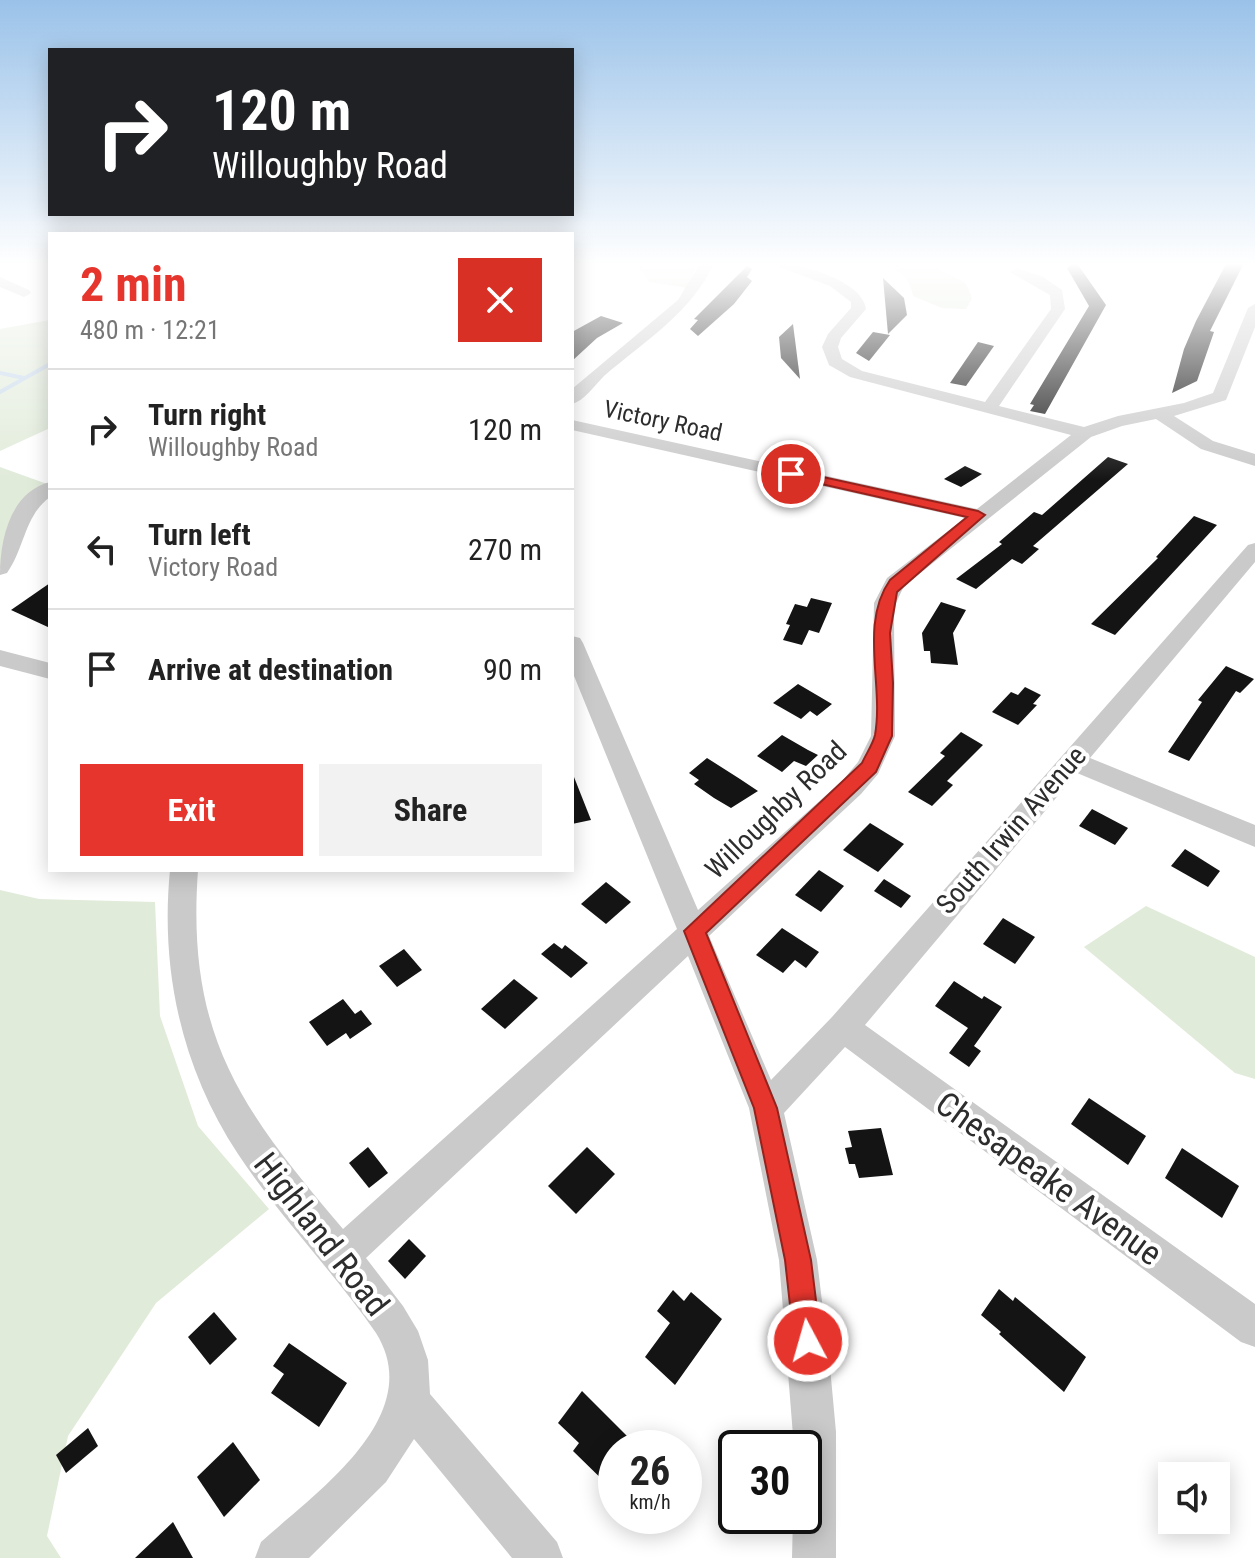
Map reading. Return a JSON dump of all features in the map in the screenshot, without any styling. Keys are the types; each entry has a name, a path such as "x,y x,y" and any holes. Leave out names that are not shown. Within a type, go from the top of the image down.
{"street":[{"path":"580,379 639,335"},
{"path":"836,335 830,342 829,352 840,366 886,382 1085,433"},
{"path":"990,407 1040,335"},
{"name":"Willoughby Road","path":"342,1255 869,767 883,736 885,683 882,633 889,592 895,583 1085,433 1108,423 1160,414 1220,396 1247,335"},
{"path":"1160,414 1207,445 1255,460"},
{"name":"Victory Road","path":"574,425 978,515"},
{"path":"0,569 7,560 15,527 24,508 48,490"},
{"name":"South Irwin Avenue","path":"766,1108 843,1027 1255,549"},
{"path":"574,648 766,1108 798,1260 810,1367 815,1432 814,1558"},
{"path":"0,658 14,665 48,671"},
{"path":"1071,760 1255,836"},
{"name":"Highland Road","path":"184,872 180,903 190,999 215,1081 236,1121 342,1255 399,1335 407,1354 411,1378 409,1401 399,1428 383,1450 358,1480 277,1558"},
{"name":"Chesapeake Avenue","path":"843,1027 1255,1328"},
{"path":"409,1401 541,1558"}],"green space":[{"path":"0,335 48,335 48,429 0,451"},
{"path":"0,467 48,487 39,495 0,569"},
{"path":"0,890 39,899 155,902 160,1016 198,1126 269,1209 156,1303 68,1436 47,1536 61,1558 0,1558"},
{"path":"1146,906 1255,957 1255,1079 1235,1073 1084,947"}],"building":[{"path":"574,335 603,335 574,359"},
{"path":"794,335 800,379 781,358 779,337"},
{"path":"871,335 890,335 869,361 856,353"},
{"path":"1072,335 1089,335 1045,414 1030,411 1034,405 1030,404"},
{"path":"1190,335 1213,335 1197,381 1172,393"},
{"path":"978,342 994,346 966,386 950,383"},
{"path":"1108,457 1128,464 1033,546 1039,549 1022,564 1012,559 976,589 956,579 1002,544 999,542 1034,512 1042,515"},
{"path":"965,466 982,474 961,487 944,479"},
{"path":"1194,516 1217,525 1115,635 1091,624 1158,558"},
{"path":"48,584 48,627 11,610"},
{"path":"811,598 832,603 819,633 809,630 802,645 783,640 795,604 807,607"},
{"path":"941,602 966,610 953,633 958,665 931,663 930,651 924,651 922,633"},
{"path":"1226,666 1254,679 1240,693 1236,691 1189,761 1168,752 1202,702 1198,700"},
{"path":"798,684 832,704 817,716 810,711 801,719 773,703"},
{"path":"1025,687 1041,695 1033,704 1037,705 1018,725 992,712 1011,692 1018,695"},
{"path":"961,732 983,745 947,781 953,785 932,806 908,792 945,756 940,753"},
{"path":"782,735 818,755 806,766 794,761 782,772 757,756"},
{"path":"707,758 758,791 731,808 714,798 694,784 699,780 689,773"},
{"path":"574,777 591,820 574,824"},
{"path":"1092,809 1128,828 1115,845 1079,826"},
{"path":"870,823 904,844 878,872 843,850"},
{"path":"1185,849 1220,871 1208,887 1171,866"},
{"path":"819,870 844,886 821,912 795,895"},
{"path":"884,879 911,896 901,908 874,891"},
{"path":"606,882 631,902 606,924 581,904"},
{"path":"1003,918 1035,937 1015,964 983,944"},
{"path":"782,928 819,952 806,968 795,960 783,973 756,955"},
{"path":"554,943 562,949 565,945 588,963 571,978 541,954"},
{"path":"404,949 422,970 397,987 379,966"},
{"path":"514,979 538,998 505,1029 481,1009"},
{"path":"954,981 982,999 984,996 1002,1007 974,1046 981,1051 969,1067 949,1053 968,1028 935,1006"},
{"path":"343,999 355,1014 361,1010 372,1024 350,1039 346,1033 327,1046 309,1022"},
{"path":"1089,1098 1146,1136 1128,1165 1071,1124"},
{"path":"881,1128 893,1175 859,1178 855,1164 849,1164 845,1148 852,1147 848,1131"},
{"path":"368,1147 388,1173 369,1188 349,1163"},
{"path":"587,1147 615,1174 576,1214 548,1186"},
{"path":"1182,1148 1239,1186 1222,1218 1165,1178"},
{"path":"409,1239 426,1256 405,1279 388,1261"},
{"path":"999,1289 1013,1301 1015,1297 1086,1357 1064,1392 981,1315"},
{"path":"673,1290 684,1301 691,1292 722,1319 675,1385 645,1357 670,1323 657,1311"},
{"path":"214,1312 237,1339 210,1365 188,1337"},
{"path":"289,1343 347,1383 319,1427 271,1393 284,1374 273,1366"},
{"path":"582,1391 621,1430 598,1430 598,1475 573,1451 579,1443 558,1423"},
{"path":"88,1428 98,1446 66,1473 56,1455"},
{"path":"233,1442 260,1480 224,1517 197,1477"},
{"path":"173,1522 193,1558 135,1558"}],"waterway":[{"path":"0,392 48,365"},
{"path":"0,373 24,378"}],"route":[{"path":"791,474 978,515 895,583 889,592 882,633 885,683 883,736 879,752 869,767 852,787 694,931 766,1108 798,1260 808,1341"}]}
